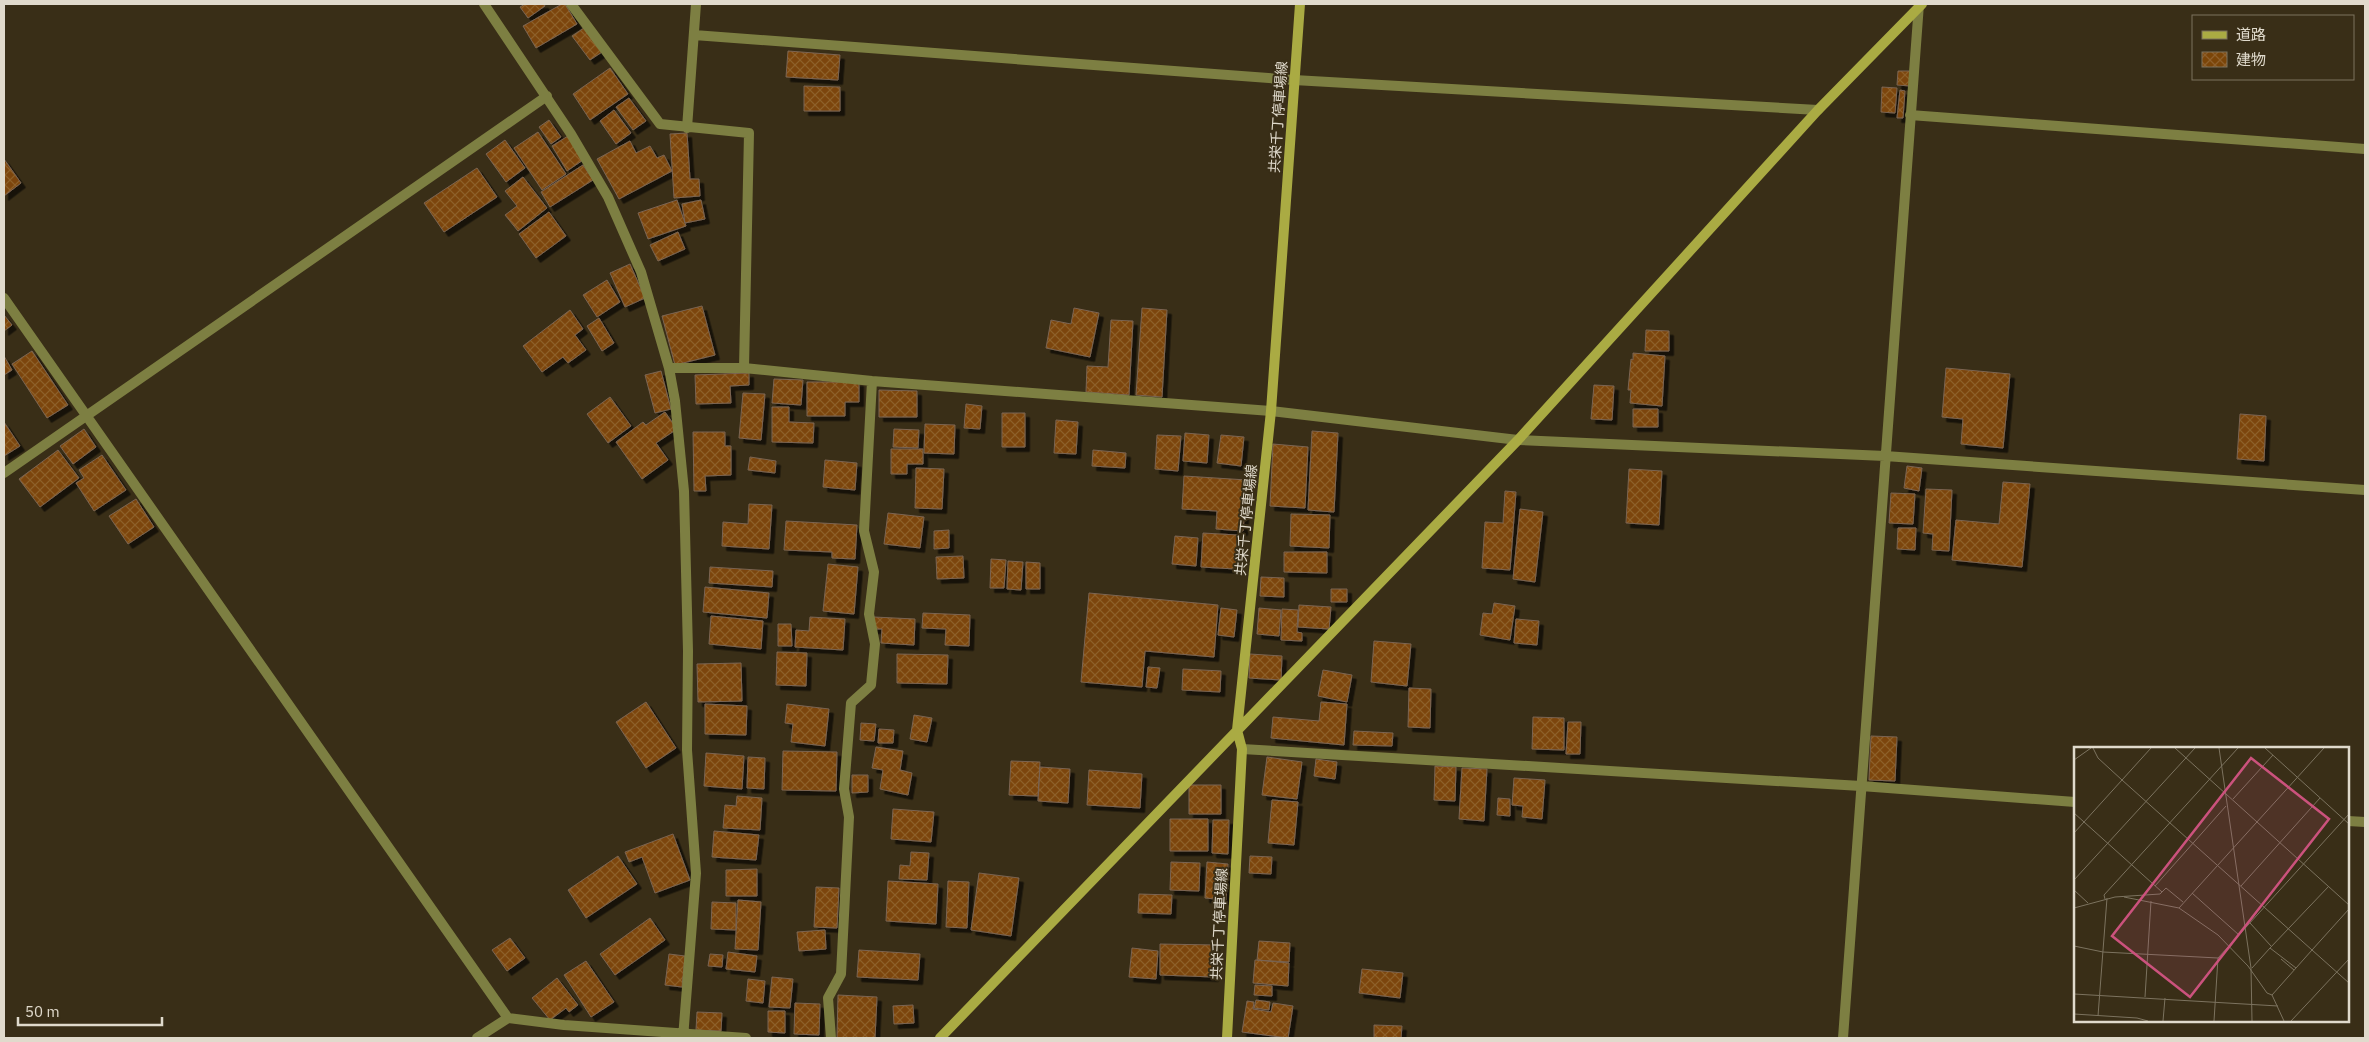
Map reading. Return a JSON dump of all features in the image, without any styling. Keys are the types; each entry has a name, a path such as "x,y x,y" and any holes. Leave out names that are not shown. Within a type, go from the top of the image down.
{"street":[{"path":"484,4 572,134 608,197 641,272 669,368 675,401 684,491 688,651 687,750 696,873 683,1036"},
{"path":"571,4 660,124 749,133 744,368"},
{"path":"687,128 696,4"},
{"name":"共栄千丁停車場線","path":"1227,1038 1242,749 1237,730 1271,411 1300,4"},
{"path":"940,1038 1518,440 1818,110 1920,5"},
{"path":"1843,1038 1910,115 1920,5"},
{"path":"694,35 1294,80 1818,110"},
{"path":"4,473 547,96"},
{"path":"1910,115 2365,149"},
{"path":"4,298 508,1018"},
{"path":"669,368 744,368 872,381 1271,411 1518,440 1885,456 2365,490"},
{"path":"830,1038 828,998 841,974 849,817 844,789 851,703 871,685 875,644 869,614 874,572 864,531 872,381"},
{"path":"1242,749 1861,786 2074,802"},
{"path":"2349,821 2365,822"},
{"path":"477,1038 508,1018 683,1036 746,1038"}],"building":[{"path":"525,4 544,4 545,6 528,18 520,7"},
{"path":"565,4 577,24 536,48 523,26"},
{"path":"584,28 602,52 590,60 572,36"},
{"path":"788,51 840,55 838,80 786,77"},
{"path":"610,68 628,94 590,120 573,94"},
{"path":"1898,71 1912,71 1911,86 1897,85"},
{"path":"804,86 840,87 840,111 804,111"},
{"path":"1882,87 1897,88 1895,113 1881,112"},
{"path":"1900,90 1905,91 1903,118 1897,118"},
{"path":"629,98 646,121 633,130 616,107"},
{"path":"614,110 631,133 616,144 600,121"},
{"path":"549,120 561,137 551,144 539,127"},
{"path":"538,132 566,174 542,190 514,148"},
{"path":"687,133 690,179 699,179 700,196 674,198 670,134"},
{"path":"568,136 583,160 567,171 552,146"},
{"path":"505,140 525,168 506,182 486,154"},
{"path":"630,141 636,153 650,146 657,158 664,155 672,171 619,199 597,159"},
{"path":"4,159 21,183 4,196"},
{"path":"583,165 593,180 550,207 541,192"},
{"path":"477,168 497,197 444,232 424,203"},
{"path":"523,177 547,208 518,231 505,215 517,206 505,191"},
{"path":"677,200 686,226 648,239 638,213"},
{"path":"701,200 705,219 685,223 682,204"},
{"path":"549,212 566,236 536,258 519,234"},
{"path":"678,232 685,249 658,261 650,245"},
{"path":"630,264 645,298 625,307 610,273"},
{"path":"607,280 620,302 597,317 583,295"},
{"path":"702,306 715,355 675,365 662,316"},
{"path":"1074,308 1099,313 1090,357 1046,348 1051,320 1071,324"},
{"path":"1142,308 1167,310 1162,397 1136,395"},
{"path":"570,310 583,329 575,335 586,350 568,363 563,357 542,372 523,346"},
{"path":"4,315 12,325 4,331"},
{"path":"599,318 614,343 602,351 587,326"},
{"path":"1111,320 1133,321 1129,395 1086,392 1087,366 1108,367"},
{"path":"1646,330 1669,331 1669,351 1645,351"},
{"path":"32,351 68,405 47,418 12,364"},
{"path":"1633,353 1665,356 1662,406 1630,403 1631,390 1628,390"},
{"path":"4,356 12,370 4,375"},
{"path":"1946,368 2010,374 2003,448 1961,444 1963,419 1942,417"},
{"path":"661,371 671,409 655,413 645,375"},
{"path":"749,373 749,385 730,386 731,403 696,404 695,375"},
{"path":"774,379 803,380 801,405 772,403"},
{"path":"807,382 859,382 859,402 845,402 845,416 807,416"},
{"path":"1594,385 1614,386 1612,420 1591,419"},
{"path":"879,390 917,391 917,417 879,417"},
{"path":"743,393 765,394 761,440 739,438"},
{"path":"610,397 631,426 608,443 587,414"},
{"path":"966,404 982,406 980,429 964,428"},
{"path":"772,407 789,407 789,422 814,423 813,443 772,442"},
{"path":"1633,409 1658,409 1658,427 1633,427"},
{"path":"665,412 677,429 656,443 668,460 642,479 616,442 643,422 646,425"},
{"path":"1002,413 1025,413 1025,447 1002,447"},
{"path":"2240,414 2266,416 2264,461 2237,459"},
{"path":"1056,420 1078,422 1076,454 1054,453"},
{"path":"4,422 20,446 4,456"},
{"path":"925,424 955,425 954,454 924,453"},
{"path":"84,429 96,447 73,464 60,446"},
{"path":"894,429 919,430 918,448 893,447"},
{"path":"1312,431 1338,433 1334,512 1308,510"},
{"path":"693,432 725,432 725,446 731,446 731,475 705,476 706,491 694,491"},
{"path":"1185,433 1209,435 1207,463 1183,461"},
{"path":"1157,435 1181,436 1178,471 1155,469"},
{"path":"1221,435 1244,437 1241,466 1217,463"},
{"path":"1273,444 1308,447 1305,508 1270,506"},
{"path":"891,449 923,449 923,464 907,464 907,474 891,474"},
{"path":"58,450 79,478 40,507 19,479"},
{"path":"1093,450 1126,453 1125,468 1092,466"},
{"path":"102,455 126,490 94,511 76,483 84,478 79,470"},
{"path":"750,457 776,461 775,473 748,470"},
{"path":"825,460 857,463 855,490 823,487"},
{"path":"1907,466 1922,468 1919,491 1904,488"},
{"path":"916,468 944,469 942,509 915,508"},
{"path":"1629,469 1662,471 1659,525 1626,523"},
{"path":"1184,476 1247,480 1243,531 1216,529 1217,511 1182,509"},
{"path":"2003,482 2030,484 2022,567 1952,560 1956,520 1999,524"},
{"path":"1926,489 1952,490 1949,551 1932,550 1933,534 1923,533"},
{"path":"1505,491 1516,492 1510,570 1482,568 1485,522 1503,523"},
{"path":"1891,493 1915,494 1913,524 1889,523"},
{"path":"136,499 154,527 128,544 109,516"},
{"path":"749,504 772,505 769,549 722,546 723,522 748,524"},
{"path":"1520,509 1543,512 1535,582 1513,579"},
{"path":"888,513 924,517 920,548 884,544"},
{"path":"1291,514 1330,515 1329,548 1290,546"},
{"path":"786,521 857,525 855,559 832,558 832,552 784,550"},
{"path":"1898,528 1916,528 1915,550 1897,549"},
{"path":"949,530 949,548 934,549 934,531"},
{"path":"1203,533 1237,535 1236,569 1201,567"},
{"path":"1175,536 1198,538 1196,566 1172,564"},
{"path":"1284,552 1327,552 1327,573 1284,572"},
{"path":"963,556 964,578 937,579 936,557"},
{"path":"991,559 1006,560 1004,588 990,588"},
{"path":"1008,561 1023,562 1021,590 1007,589"},
{"path":"1026,562 1040,563 1040,589 1026,589"},
{"path":"828,564 858,567 854,614 823,611"},
{"path":"710,567 773,571 772,587 709,583"},
{"path":"1261,577 1284,578 1284,597 1260,596"},
{"path":"705,587 769,593 767,618 703,612"},
{"path":"1331,589 1347,589 1347,602 1331,602"},
{"path":"1089,593 1218,605 1214,657 1145,651 1142,687 1081,682"},
{"path":"1494,603 1515,606 1510,640 1480,635 1483,613 1492,614"},
{"path":"1299,605 1331,607 1329,629 1298,627"},
{"path":"1221,608 1237,610 1234,637 1218,635"},
{"path":"1259,608 1281,610 1279,636 1257,634"},
{"path":"1282,609 1298,610 1297,632 1302,633 1302,641 1281,640"},
{"path":"923,613 970,615 969,646 945,645 946,629 922,628"},
{"path":"711,616 763,621 761,649 709,644"},
{"path":"810,617 845,619 843,650 795,647 796,630 809,631"},
{"path":"874,617 915,619 914,645 881,643 882,629 873,629"},
{"path":"1516,619 1539,621 1537,645 1514,643"},
{"path":"778,624 791,624 792,646 778,646"},
{"path":"1374,641 1411,644 1407,686 1371,682"},
{"path":"777,652 807,653 806,686 776,685"},
{"path":"897,654 948,655 947,684 897,683"},
{"path":"1250,654 1282,656 1281,680 1249,678"},
{"path":"741,663 742,701 698,702 697,664"},
{"path":"1148,667 1160,668 1157,688 1146,687"},
{"path":"1183,669 1221,671 1220,692 1182,690"},
{"path":"1323,670 1352,675 1347,702 1318,696"},
{"path":"1409,688 1431,689 1430,728 1408,727"},
{"path":"646,702 676,748 646,768 616,722"},
{"path":"1321,702 1347,704 1344,745 1271,738 1273,717 1319,721"},
{"path":"705,704 747,706 746,735 705,734"},
{"path":"787,704 829,709 825,746 791,742 793,724 785,723"},
{"path":"914,715 932,718 927,742 910,739"},
{"path":"1533,717 1564,718 1564,750 1532,749"},
{"path":"1568,722 1581,722 1580,754 1566,754"},
{"path":"861,723 876,724 874,741 860,740"},
{"path":"879,729 894,730 893,743 878,743"},
{"path":"1354,731 1393,733 1392,746 1353,745"},
{"path":"1871,736 1897,737 1895,781 1869,780"},
{"path":"876,747 903,751 900,770 912,773 908,795 880,789 883,770 872,768"},
{"path":"783,751 837,752 836,791 782,790"},
{"path":"706,753 744,756 742,789 704,786"},
{"path":"748,757 765,758 764,789 747,788"},
{"path":"1267,757 1302,762 1297,799 1262,795"},
{"path":"1316,759 1337,762 1335,779 1314,776"},
{"path":"1011,761 1040,762 1038,796 1009,795"},
{"path":"1435,766 1456,767 1455,801 1434,800"},
{"path":"1040,767 1070,769 1068,803 1038,801"},
{"path":"1462,768 1487,769 1484,821 1459,819"},
{"path":"1089,770 1142,774 1140,808 1087,805"},
{"path":"852,775 868,775 868,792 852,793"},
{"path":"1514,778 1545,780 1542,819 1522,817 1523,806 1512,805"},
{"path":"1189,785 1221,785 1221,814 1189,814"},
{"path":"737,796 762,798 760,830 723,828 725,805 736,806"},
{"path":"1498,798 1510,799 1510,816 1497,815"},
{"path":"1272,800 1298,802 1294,845 1268,843"},
{"path":"893,809 934,812 931,842 891,839"},
{"path":"1170,819 1208,819 1208,851 1170,851"},
{"path":"1213,820 1229,820 1228,854 1212,853"},
{"path":"714,831 759,835 756,860 712,857"},
{"path":"673,834 690,880 655,893 642,857 629,862 625,852"},
{"path":"911,852 929,853 927,880 899,879 900,865 910,866"},
{"path":"618,856 637,884 586,918 568,890"},
{"path":"1250,856 1272,857 1271,874 1249,873"},
{"path":"1171,862 1200,863 1199,891 1170,890"},
{"path":"1207,862 1228,864 1226,900 1205,898"},
{"path":"757,869 757,896 726,896 726,870"},
{"path":"979,873 1019,878 1011,936 971,930"},
{"path":"888,881 938,884 936,924 886,921"},
{"path":"948,881 969,882 967,928 946,927"},
{"path":"816,887 839,888 837,928 814,927"},
{"path":"1139,894 1172,895 1171,914 1138,913"},
{"path":"738,900 761,902 758,950 735,949"},
{"path":"712,902 736,903 736,930 711,929"},
{"path":"650,918 665,940 615,975 600,954"},
{"path":"825,930 826,949 799,951 797,932"},
{"path":"510,938 525,958 507,971 492,950"},
{"path":"1259,941 1290,943 1289,962 1257,960"},
{"path":"1160,944 1215,945 1214,977 1160,975"},
{"path":"1132,948 1158,951 1156,979 1129,977"},
{"path":"859,950 920,954 918,980 857,977"},
{"path":"728,952 757,956 755,972 726,969"},
{"path":"669,954 685,956 682,987 665,985"},
{"path":"710,954 723,955 722,967 708,966"},
{"path":"1255,960 1289,963 1288,986 1253,983"},
{"path":"586,961 614,1002 591,1017 564,975"},
{"path":"1362,969 1403,973 1400,998 1359,993"},
{"path":"772,977 793,979 790,1008 769,1007"},
{"path":"557,978 578,1005 569,1012 566,1008 550,1020 532,998"},
{"path":"748,979 765,981 763,1003 746,1001"},
{"path":"1255,985 1272,986 1272,996 1254,995"},
{"path":"838,995 877,997 875,1038 837,1038"},
{"path":"1256,1000 1270,1002 1269,1010 1254,1008"},
{"path":"1247,1001 1254,1002 1253,1009 1271,1012 1273,1003 1293,1006 1288,1038 1242,1032"},
{"path":"795,1003 820,1004 819,1035 794,1034"},
{"path":"913,1005 914,1023 894,1024 893,1006"},
{"path":"768,1011 785,1011 785,1033 768,1032"},
{"path":"697,1012 722,1013 721,1031 696,1030"},
{"path":"1374,1025 1402,1026 1401,1038 1374,1038"}]}
